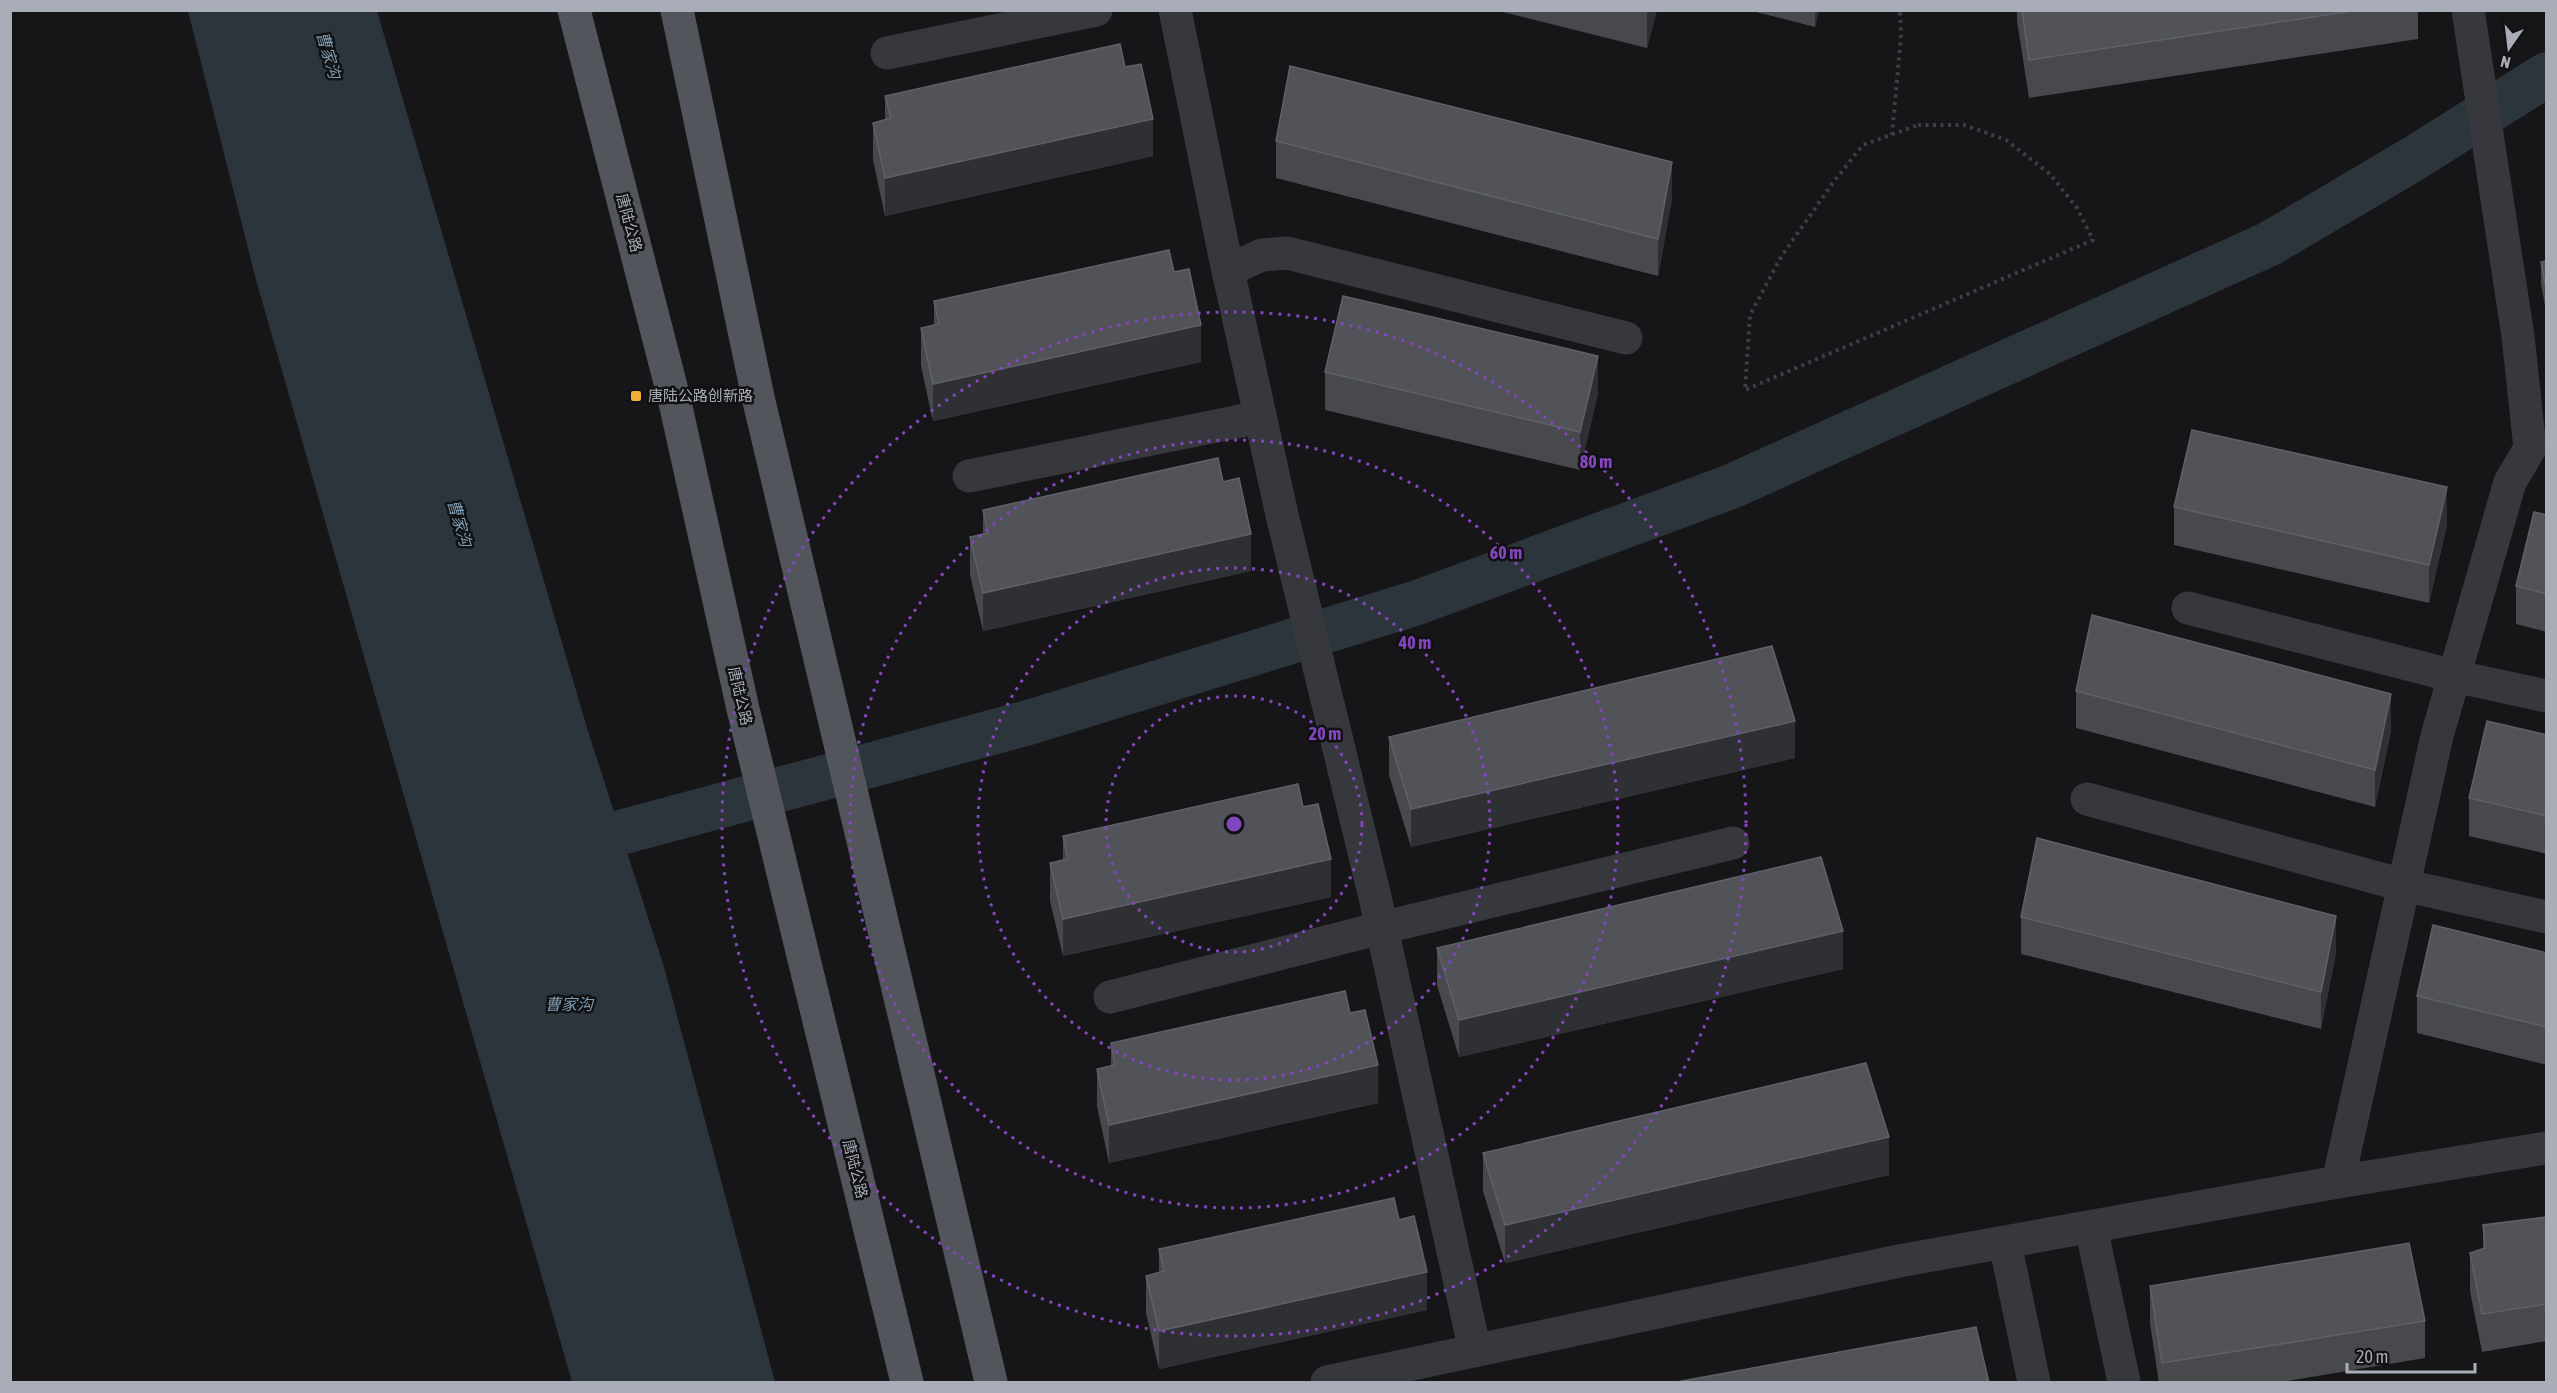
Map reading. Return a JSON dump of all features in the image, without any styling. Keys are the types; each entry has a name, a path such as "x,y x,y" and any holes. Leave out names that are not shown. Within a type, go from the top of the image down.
{"main road":[{"name":"唐陆公路","path":"574,10 674,398 743,709 907,1383"},
{"path":"677,10 758,397 991,1383"}],"lane":[{"path":"887,53 1096,10"},
{"path":"1175,10 1260,417 1381,928 1474,1351"},
{"path":"2338,1182 2437,736 2510,482 2538,452 2468,11"},
{"path":"1228,270 1262,255 1287,253 1626,338"},
{"path":"969,476 1260,417"},
{"path":"2188,608 2454,676 2547,696"},
{"path":"2086,799 2403,885 2547,917"},
{"path":"1110,998 1381,928 1733,843"},
{"path":"1327,1383 1899,1261 2338,1182 2547,1148"},
{"path":"2091,1227 2124,1383"},
{"path":"2005,1243 2034,1383"}],"path":[{"path":"1892,135 1900,10"},
{"path":"1918,125 1964,125 2006,140 2050,174 2077,208 2093,240 1745,390 1750,315 1781,257 1832,184 1863,145 1892,135 1918,125"}],"water":[{"name":"曹家沟","path":"188,11 377,11 587,728 664,967 775,1382 572,1382 256,280"}],"building":[{"path":"2022,10 2359,10 2029,60"},
{"path":"1120,44 1125,67 1141,64 1153,119 885,178 873,123 891,118 885,96"},
{"path":"1290,66 1672,162 1658,239 1276,141"},
{"path":"1169,250 1174,272 1189,269 1201,325 933,384 921,328 939,324 934,301"},
{"path":"2547,261 2547,294 2541,262"},
{"path":"1343,296 1598,356 1580,432 1325,372"},
{"path":"2192,430 2447,487 2429,565 2174,507"},
{"path":"1218,458 1223,482 1239,478 1251,534 983,593 970,537 988,533 983,510"},
{"path":"2534,512 2547,515 2547,594 2516,586"},
{"path":"2092,615 2391,694 2375,770 2076,691"},
{"path":"1772,646 1795,721 1411,809 1389,737"},
{"path":"2487,721 2547,735 2547,816 2469,798"},
{"path":"1298,784 1303,807 1318,804 1331,859 1063,919 1050,863 1068,859 1063,836"},
{"path":"2037,838 2336,916 2321,992 2021,917"},
{"path":"1821,857 1843,931 1459,1020 1437,948"},
{"path":"2433,925 2547,953 2547,1027 2417,996"},
{"path":"1345,991 1350,1013 1365,1010 1378,1065 1109,1125 1097,1069 1115,1065 1111,1043"},
{"path":"1866,1063 1889,1137 1505,1225 1483,1153"},
{"path":"1394,1198 1399,1220 1414,1216 1427,1272 1159,1331 1146,1276 1164,1271 1159,1249"},
{"path":"2547,1217 2547,1304 2482,1314 2470,1253 2485,1248 2483,1225"},
{"path":"2409,1243 2425,1321 2162,1363 2150,1286"},
{"path":"1976,1327 1989,1383 1671,1383"}],"waterway":[{"path":"563,848 1027,723 1416,603 1730,487 2269,244 2413,159 2546,75"}],"place":[{"name":"唐陆公路创新路","path":"636,396"}]}
